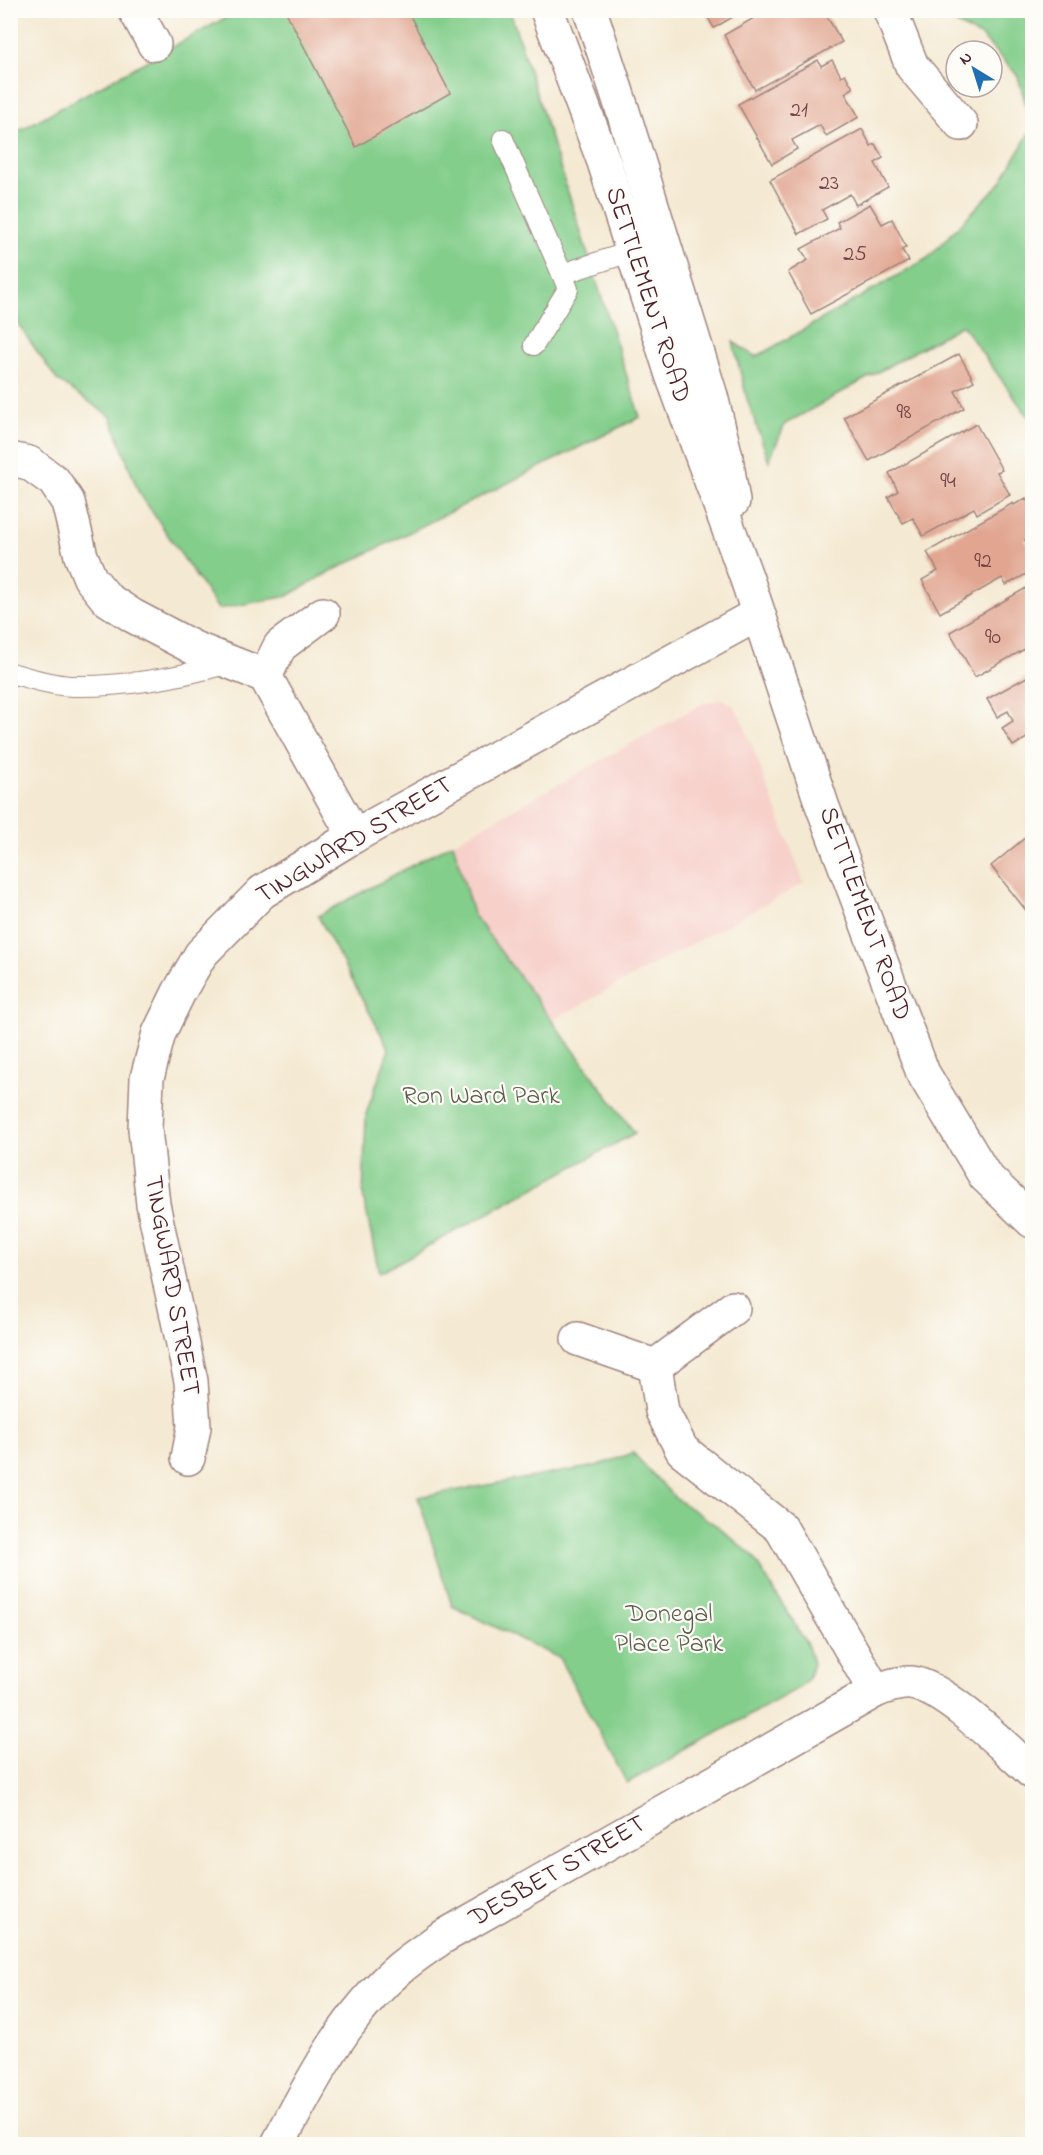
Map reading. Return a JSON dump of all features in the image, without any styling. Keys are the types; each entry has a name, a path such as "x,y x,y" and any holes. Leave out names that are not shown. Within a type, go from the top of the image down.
{"street":[{"path":"135,10 154,44"},
{"name":"SETTLEMENT ROAD","path":"547,10 604,162 672,375 747,579 822,805 923,1073 985,1176 1032,1221"},
{"name":"SETTLEMENT ROAD","path":"590,10 711,396 726,458 747,579"},
{"path":"890,10 912,66 961,124"},
{"path":"10,459 29,463 54,481 68,502 81,556 90,578 107,599 133,616 194,648 265,676 354,837"},
{"path":"265,676 279,646 322,614"},
{"name":"TINGWARD STREET","path":"188,1458 194,1427 191,1381 153,1204 145,1129 147,1078 159,1033 201,954 262,892 354,837 758,614"},
{"path":"655,1366 733,1308"},
{"path":"578,1339 655,1366"},
{"path":"655,1366 662,1411 682,1450 781,1528 875,1691"},
{"name":"DESBET STREET","path":"278,2145 309,2086 350,2023 400,1968 441,1938 875,1691 910,1683 937,1693 962,1711 1032,1772"}],"lane":[{"path":"503,139 568,289 534,345"},
{"path":"562,274 633,251"},
{"path":"10,674 72,687 141,682 231,663"}],"shaded area":[{"path":"723,699 734,706 743,722 804,883 553,1020 473,914 453,843 702,704"}],"green space":[{"path":"238,11 510,11 640,417 322,576 288,596 218,609 138,491 111,417 57,380 11,314 11,135"},
{"path":"932,11 1032,11 1032,128 1018,76 1004,61 1004,39 984,39"},
{"path":"1032,128 1032,422 962,325 785,424 769,461 747,399 733,342 756,357 928,258 1001,182"},
{"name":"Ron Ward Park","path":"453,843 473,914 635,1133 379,1273 363,1195 366,1114 389,1049 318,916"},
{"name":"Donegal Place Park","path":"633,1453 675,1498 717,1526 753,1556 808,1646 813,1664 808,1679 797,1689 627,1783 559,1658 452,1606 418,1497 596,1466"}],"building":[{"path":"285,10 407,10 450,93 356,147"},
{"path":"704,10 745,10 714,28"},
{"path":"768,10 815,10 819,17 825,13 842,42 755,90 724,35"},
{"path":"818,60 821,66 832,60 841,76 845,74 853,88 845,93 859,117 826,136 820,125 792,140 797,149 772,164 738,104"},
{"path":"862,129 871,146 875,144 883,158 875,163 888,187 856,205 850,194 822,210 827,219 799,234 770,180"},
{"path":"870,204 882,224 892,219 906,247 902,250 909,261 811,314 788,272 808,260 801,249 840,228 837,222"},
{"path":"959,354 974,381 955,391 964,408 869,461 844,417"},
{"path":"976,424 1002,470 997,472 1010,495 977,514 974,508 923,536 913,518 903,523 888,497 898,491 889,473"},
{"path":"1026,498 1032,510 1032,532 1029,533 1031,537 1025,540 1032,553 1032,571 1006,585 1002,578 940,613 922,580 938,571 927,552 1013,503 1014,505"},
{"path":"1026,588 1032,600 1032,645 975,677 950,632"},
{"path":"1032,674 1032,735 1013,746 1002,728 1013,721 1008,711 997,717 987,699"},
{"path":"1032,832 1032,918 991,866"}]}
